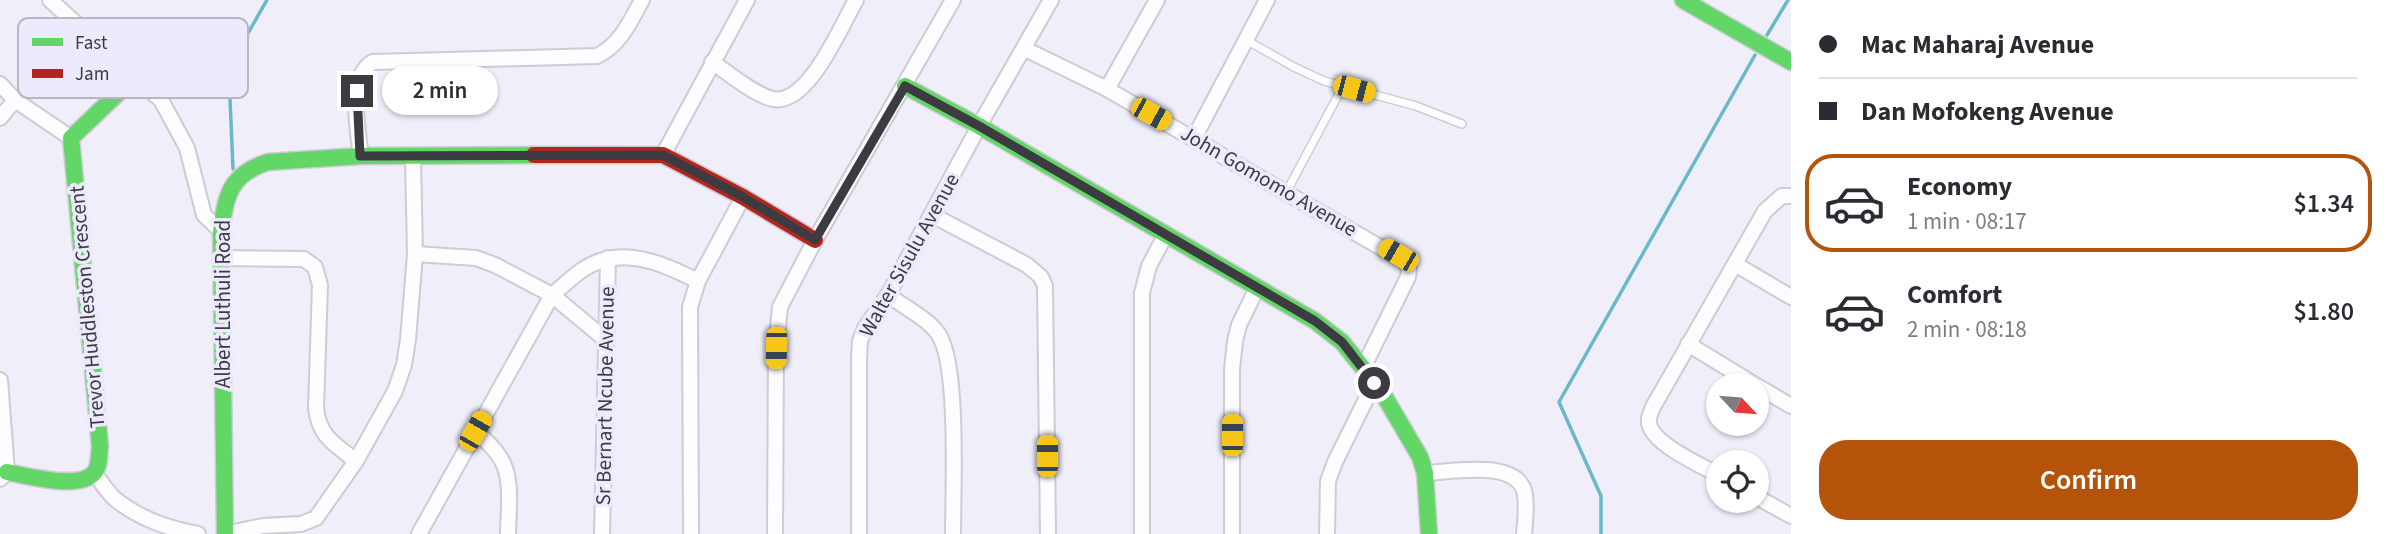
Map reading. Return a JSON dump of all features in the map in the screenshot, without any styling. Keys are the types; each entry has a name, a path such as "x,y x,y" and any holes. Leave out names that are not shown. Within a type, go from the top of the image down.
{"street":[{"path":"50,0 70,18"},
{"path":"360,156 357,91 361,74 369,64 597,57 609,51 617,42 642,0"},
{"path":"663,155 747,0"},
{"path":"712,62 766,97 785,100 800,90 815,72 856,0"},
{"path":"775,534 777,320 780,307 815,240 953,0"},
{"name":"Walter Sisulu Avenue","path":"859,534 860,341 865,328 888,296 979,126 1051,0"},
{"path":"1107,89 1157,0"},
{"path":"1194,138 1267,0"},
{"path":"1683,0 1706,6 1791,62"},
{"name":"John Gomomo Avenue","path":"1025,49 1107,89 1398,255 1409,268 1404,286 1363,368"},
{"path":"0,83 15,100 71,138 113,98"},
{"path":"905,86 1315,321 1342,342 1374,383 1420,457 1425,473 1429,534"},
{"path":"159,98 187,148 204,215 221,231"},
{"path":"0,118 15,100"},
{"name":"Trevor Huddleston Crescent","path":"71,138 100,446 94,472"},
{"name":"Albert Luthuli Road","path":"224,534 221,231 224,203 231,186 238,177 256,165 360,156 663,155 743,197 815,240"},
{"path":"224,534 263,526 301,524 316,518 356,461 395,391 404,365 408,340 415,254 413,157"},
{"path":"1706,468 1673,449 1653,433 1648,418 1765,211 1782,196 1791,196"},
{"path":"691,534 690,307 698,281 743,197"},
{"path":"932,215 1027,265 1041,277 1045,286 1048,534"},
{"path":"1142,534 1142,293 1149,266 1166,234"},
{"path":"415,254 476,258 495,265 552,295 606,340"},
{"path":"222,258 304,259 315,267 320,285 316,408 319,427 323,434 356,461"},
{"path":"419,534 552,295 582,270 608,258 646,258 698,281"},
{"name":"Sr Bernart Ncube Avenue","path":"602,534 608,258"},
{"path":"1735,264 1791,297"},
{"path":"1232,534 1232,369 1235,341 1257,288"},
{"path":"888,296 936,331 945,348 953,425 953,534"},
{"path":"1688,344 1736,373"},
{"path":"0,380 4,475 71,482 85,480 94,472 116,499 145,517 174,530 198,534"},
{"path":"1327,534 1328,481 1374,383"},
{"path":"1769,393 1791,407"},
{"path":"475,431 497,452 504,463 507,474 508,534"},
{"path":"1425,473 1493,470 1508,473 1520,481 1525,495 1524,534"},
{"path":"1769,504 1791,516"}],"lane":[{"path":"1246,40 1306,73 1416,106 1462,124"},
{"path":"1287,191 1343,86"}],"waterway":[{"path":"248,33 267,0"},
{"path":"1767,35 1788,0"},
{"path":"1601,534 1601,496 1559,402 1755,55"},
{"path":"230,98 233,169"}],"traffic: fast":[{"path":"1683,0 1791,62"},
{"path":"905,86 1315,321 1342,342 1386,399 1420,457 1425,473 1429,534"},
{"path":"7,472 39,479 77,481 94,473 99,460 100,446 71,138 113,98"},
{"path":"225,534 221,231 228,197 238,180 245,173 268,162 361,156 534,155"}],"traffic: jam":[{"path":"534,155 663,155 743,197 815,240"}],"route":[{"path":"357,91 360,156 663,155 743,197 815,240 905,86 1315,321 1342,342 1374,383"}]}
